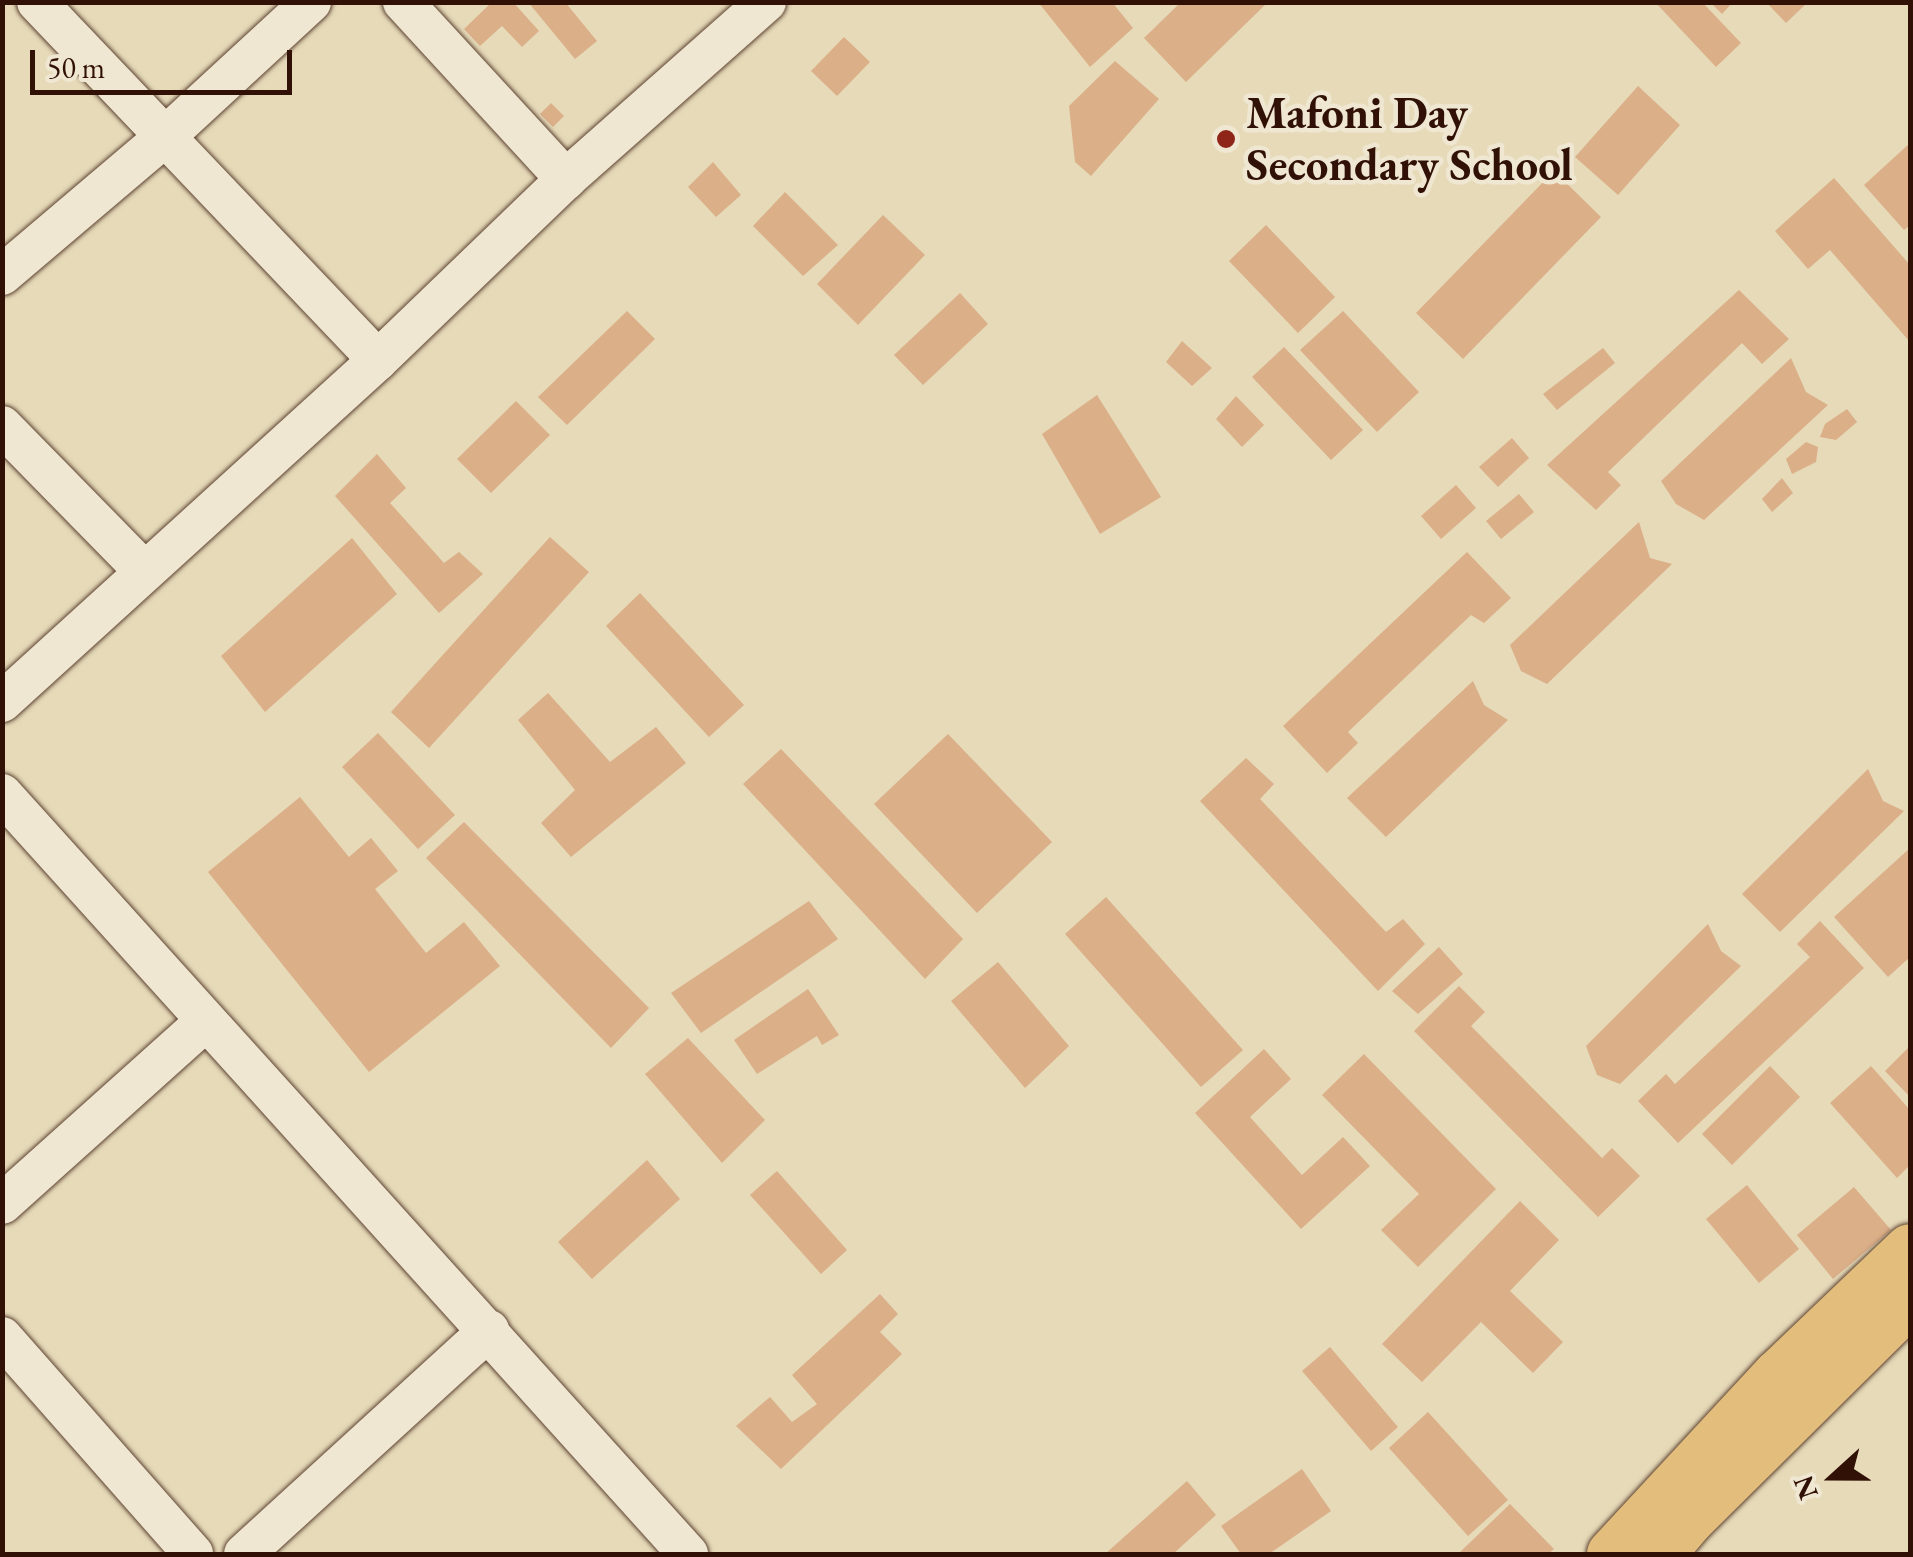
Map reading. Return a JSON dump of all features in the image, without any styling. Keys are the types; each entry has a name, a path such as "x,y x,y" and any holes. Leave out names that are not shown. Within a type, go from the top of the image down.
{"main road":[{"path":"1612,1554 1778,1374 1910,1249"},
{"path":"1660,1554 1689,1520 1910,1301"}],"street":[{"path":"36,2 378,360"},
{"path":"2,274 167,135 311,2"},
{"path":"403,2 566,179"},
{"path":"2,702 378,360 566,179 766,2"},
{"path":"2,426 144,571"},
{"path":"2,794 688,1554"},
{"path":"2,1204 205,1022"},
{"path":"244,1554 489,1330"},
{"path":"2,1337 192,1554"}],"building":[{"path":"492,2 513,2 539,31 522,47 502,26 480,46 464,29"},
{"path":"528,2 565,2 597,41 575,59"},
{"path":"1038,2 1112,2 1133,28 1090,67"},
{"path":"1181,2 1268,2 1186,82 1144,38"},
{"path":"1655,2 1702,2 1741,43 1716,67"},
{"path":"1710,2 1733,2 1722,14"},
{"path":"1766,2 1808,2 1786,23"},
{"path":"844,37 870,62 837,96 811,71"},
{"path":"1115,61 1159,99 1091,176 1075,162 1069,106"},
{"path":"1638,86 1680,125 1618,195 1575,157"},
{"path":"551,103 564,116 553,127 540,114"},
{"path":"1910,143 1910,225 1904,230 1864,185"},
{"path":"713,162 741,195 716,217 688,187"},
{"path":"1554,171 1601,217 1463,359 1416,313"},
{"path":"1834,178 1910,265 1910,342 1830,250 1808,269 1775,231"},
{"path":"785,192 838,245 803,276 753,226"},
{"path":"883,215 925,255 858,325 817,284"},
{"path":"1266,225 1335,297 1298,333 1229,261"},
{"path":"1739,290 1789,339 1762,364 1742,343 1608,472 1621,485 1596,510 1547,465"},
{"path":"960,293 988,324 923,385 894,355"},
{"path":"627,311 655,339 567,425 538,397"},
{"path":"1343,311 1419,392 1377,432 1300,350"},
{"path":"1182,341 1212,368 1192,386 1166,362"},
{"path":"1284,347 1363,430 1331,460 1252,377"},
{"path":"1603,348 1615,363 1557,410 1543,394"},
{"path":"1791,358 1806,392 1828,405 1704,520 1676,504 1661,481"},
{"path":"1097,395 1161,497 1100,534 1042,434"},
{"path":"1236,396 1264,425 1242,447 1216,419"},
{"path":"516,401 550,435 491,493 457,459"},
{"path":"1847,409 1857,422 1836,440 1820,437 1825,424"},
{"path":"1512,438 1529,458 1498,487 1479,467"},
{"path":"1806,442 1818,447 1816,462 1792,474 1786,459"},
{"path":"377,454 406,488 390,503 444,563 459,552 483,574 439,613 335,496"},
{"path":"1782,478 1793,493 1772,512 1762,499"},
{"path":"1456,485 1476,508 1441,539 1421,516"},
{"path":"1519,494 1534,512 1501,539 1486,521"},
{"path":"1639,522 1650,558 1672,564 1547,684 1521,671 1510,645"},
{"path":"550,537 589,572 429,748 391,712"},
{"path":"352,538 397,594 265,712 221,656"},
{"path":"1467,552 1511,598 1484,623 1471,615 1348,732 1358,743 1327,773 1283,726"},
{"path":"640,593 744,705 709,737 606,626"},
{"path":"1473,681 1484,705 1508,720 1386,837 1347,798"},
{"path":"548,693 610,762 656,727 686,763 571,857 541,823 575,790 518,720"},
{"path":"378,733 455,815 418,849 342,767"},
{"path":"948,734 1052,842 977,913 874,804"},
{"path":"781,749 963,939 925,979 743,784"},
{"path":"1246,758 1274,784 1260,799 1386,932 1403,919 1425,944 1378,991 1200,801"},
{"path":"1868,769 1883,801 1904,811 1780,932 1742,894"},
{"path":"300,797 349,857 371,838 398,871 375,889 426,953 464,922 500,966 369,1072 208,872"},
{"path":"464,822 649,1008 611,1048 426,858"},
{"path":"1910,848 1910,957 1888,977 1834,917"},
{"path":"1106,897 1243,1050 1201,1087 1065,934"},
{"path":"809,901 838,939 701,1033 671,993"},
{"path":"1820,921 1864,968 1678,1143 1638,1101 1666,1074 1675,1084 1810,957 1797,944"},
{"path":"1708,924 1721,951 1741,966 1620,1084 1597,1075 1586,1046"},
{"path":"1439,947 1463,974 1418,1014 1392,991"},
{"path":"998,962 1069,1046 1025,1088 951,1001"},
{"path":"1459,986 1485,1012 1471,1026 1602,1158 1612,1148 1640,1176 1598,1217 1414,1031"},
{"path":"808,989 839,1035 822,1045 817,1036 757,1074 734,1040"},
{"path":"688,1038 765,1120 722,1163 645,1074"},
{"path":"1910,1046 1910,1097 1885,1071"},
{"path":"1264,1049 1291,1079 1250,1117 1302,1175 1343,1137 1370,1166 1301,1229 1195,1113"},
{"path":"1364,1054 1496,1189 1418,1267 1381,1230 1419,1194 1322,1095"},
{"path":"1770,1066 1800,1097 1732,1165 1702,1134"},
{"path":"1871,1066 1910,1110 1910,1165 1897,1178 1830,1103"},
{"path":"647,1160 680,1199 592,1279 558,1242"},
{"path":"777,1171 847,1250 821,1274 750,1195"},
{"path":"1747,1185 1799,1249 1759,1283 1706,1219"},
{"path":"1854,1187 1891,1230 1833,1279 1797,1235"},
{"path":"1520,1201 1559,1240 1510,1291 1563,1342 1533,1373 1481,1322 1422,1382 1382,1344"},
{"path":"880,1294 898,1314 880,1332 902,1354 781,1469 736,1426 770,1397 792,1422 817,1404 792,1375"},
{"path":"1330,1347 1398,1427 1371,1451 1302,1371"},
{"path":"1428,1412 1508,1500 1468,1536 1389,1448"},
{"path":"1302,1469 1331,1511 1269,1554 1241,1554 1221,1526"},
{"path":"1187,1481 1216,1515 1173,1554 1105,1554"},
{"path":"1510,1504 1554,1549 1548,1554 1458,1554"}],"place":[{"name":"Mafoni Day Secondary School","path":"1226,139"}]}
